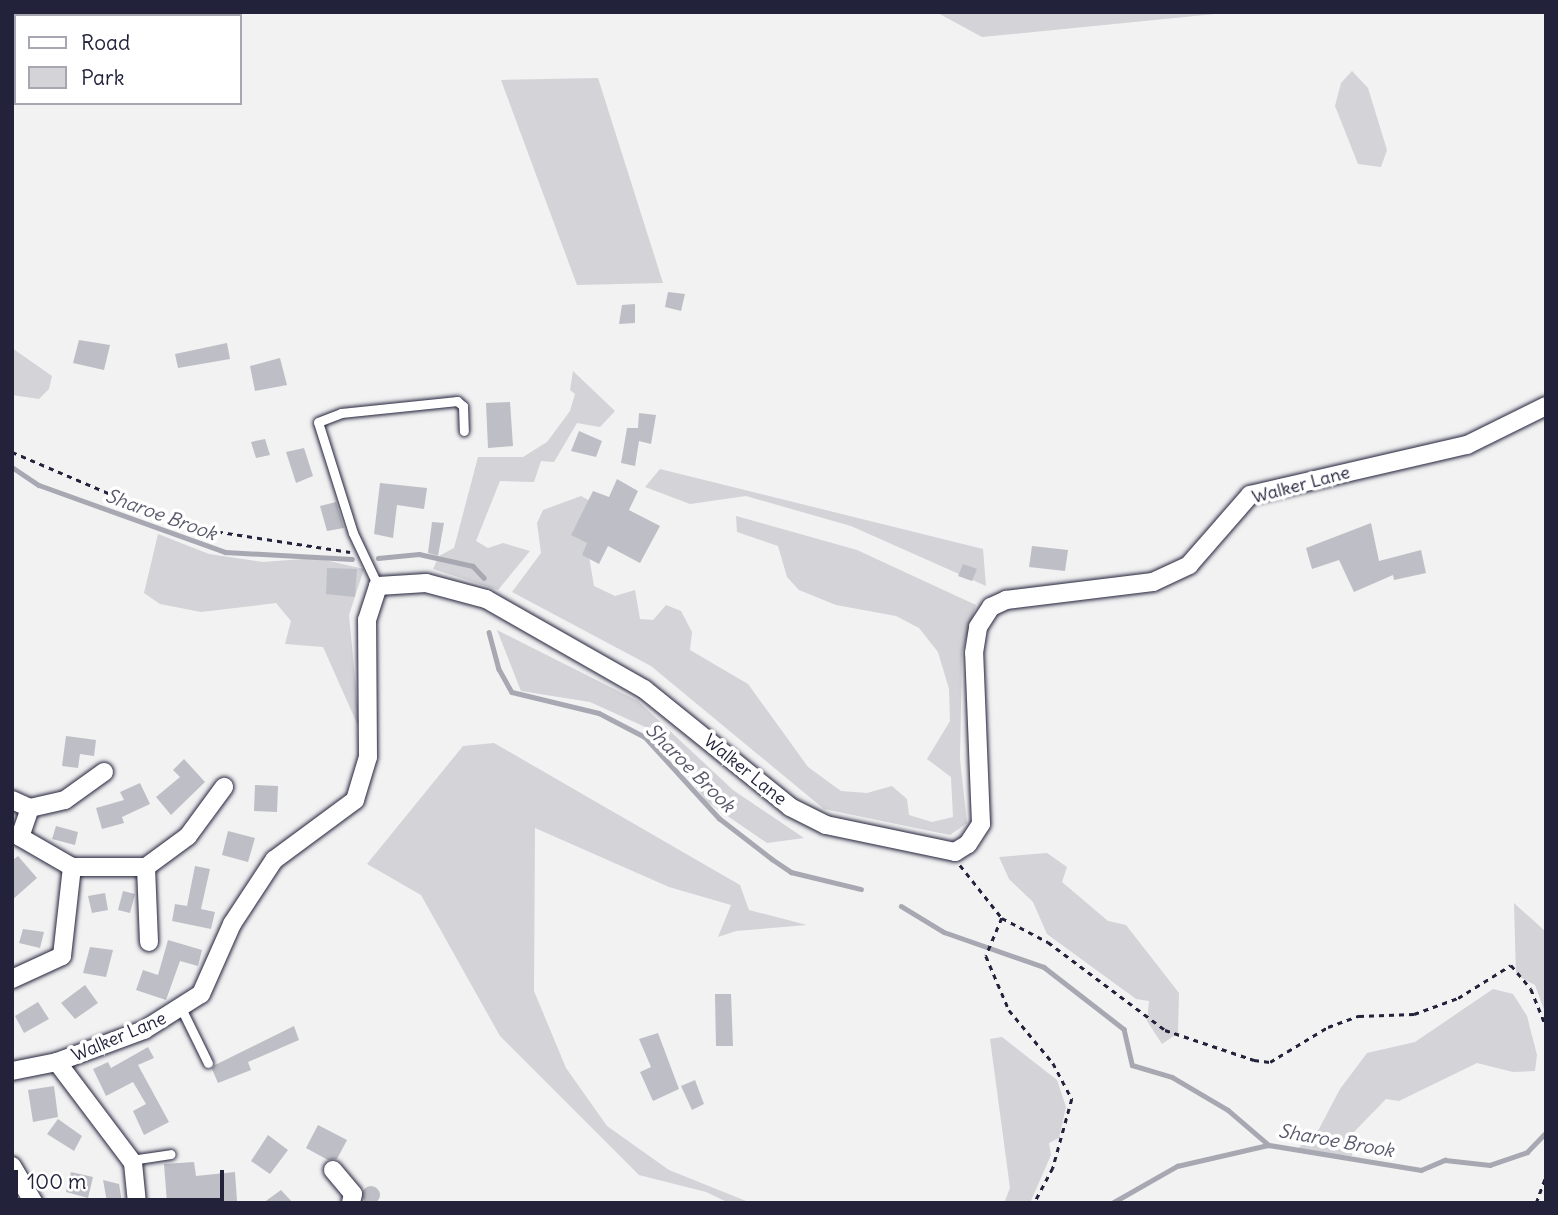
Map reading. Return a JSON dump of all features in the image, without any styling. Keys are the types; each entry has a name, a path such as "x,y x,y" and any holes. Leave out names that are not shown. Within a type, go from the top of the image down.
{"street":[{"name":"Walker Lane","path":"12,1071 57,1062 144,1030 182,1010 201,994 232,924 274,860 355,800 368,757 367,620 372,593 379,586 426,583 486,599 644,689 790,807 826,825 955,852 968,844 981,824 974,653 978,627 990,607 1006,600 1153,582 1189,565 1229,513 1250,495 1466,445 1546,406"},
{"path":"12,800 30,808 65,800 104,772"},
{"path":"30,808 16,838 72,867 146,867 188,836 224,787"},
{"path":"12,979 62,956 72,867"},
{"path":"146,867 149,942"},
{"path":"57,1062 131,1160 137,1203"},
{"path":"12,1166 34,1203"},
{"path":"332,1170 353,1194 351,1203"}],"lane":[{"path":"379,586 335,485 317,422 341,414 457,401 463,406 464,431"},
{"path":"182,1010 208,1063"},
{"path":"131,1160 171,1154"}],"path":[{"path":"12,452 188,527 364,555"},
{"path":"955,852 1002,918 1048,942 1165,1030 1254,1060 1270,1062 1328,1027 1359,1016 1414,1014 1458,998 1511,965 1531,989 1546,1026"},
{"path":"1002,918 986,956 1009,1010 1053,1063 1072,1099 1053,1168 1034,1203"},
{"path":"1536,1203 1546,1176"}],"green space":[{"path":"12,12 83,12 14,14 14,31"},
{"path":"936,12 1235,12 982,37"},
{"path":"1352,71 1368,88 1387,150 1381,167 1358,164 1335,106 1341,83"},
{"path":"598,78 663,283 577,285 501,80"},
{"path":"12,348 52,376 49,389 39,399 12,395"},
{"path":"573,371 615,411 600,427 577,423 554,462 541,461 534,482 500,481 476,541 488,548 503,543 530,551 498,590 433,569 439,556 454,548 478,457 523,457 547,442 570,411 575,394 570,390"},
{"path":"660,469 983,549 986,586 851,526 746,496 690,504 645,487"},
{"path":"581,496 590,501 573,531 586,539 594,586 615,596 635,590 640,619 653,620 666,605 681,611 692,632 690,650 748,684 808,767 841,791 867,793 892,786 907,799 909,815 932,822 953,817 951,777 927,759 950,721 949,689 938,652 919,628 896,616 836,605 799,590 787,577 778,546 737,532 736,516 857,550 976,605 962,652 960,759 967,823 950,835 824,809 651,666 512,592 541,553 537,523 543,510"},
{"path":"158,534 209,554 263,562 316,558 364,569 349,615 360,730 323,647 285,644 291,621 276,603 201,612 160,604 144,593"},
{"path":"497,630 638,701 733,790 804,838 767,843 707,802 654,731 590,702 521,691"},
{"path":"494,743 740,885 749,910 807,925 736,931 718,937 731,905 669,887 535,828 534,991 566,1068 607,1126 669,1170 751,1203 729,1203 706,1192 639,1175 500,1036 421,895 367,864 463,746"},
{"path":"1047,853 1067,867 1062,882 1108,921 1126,925 1179,993 1178,1033 1162,1044 1147,1021 1149,1001 1136,999 1047,934 1033,902 1009,879 999,857"},
{"path":"1514,903 1546,932 1546,1015 1535,985 1516,975"},
{"path":"1493,989 1513,994 1527,1016 1537,1055 1535,1071 1513,1072 1477,1063 1399,1101 1386,1099 1351,1135 1352,1156 1295,1151 1319,1129 1340,1089 1367,1053 1415,1042"},
{"path":"1002,1037 1057,1080 1066,1107 1059,1138 1049,1143 1051,1155 1030,1203 1004,1203 1010,1188 990,1039"}],"building":[{"path":"668,292 685,294 681,311 665,307"},
{"path":"635,304 635,323 619,324 622,305"},
{"path":"79,340 110,345 104,370 73,363"},
{"path":"227,343 230,359 178,368 175,354"},
{"path":"280,358 287,385 255,391 250,366"},
{"path":"510,402 513,446 488,448 486,403"},
{"path":"639,413 656,415 651,444 639,441 635,466 621,463 627,428 638,428"},
{"path":"579,431 602,441 596,457 571,451"},
{"path":"265,439 270,455 256,458 251,442"},
{"path":"304,448 313,476 296,483 286,452"},
{"path":"617,479 638,491 629,510 660,526 640,563 608,546 599,564 582,555 587,543 571,535 593,491 609,497"},
{"path":"380,483 427,488 424,509 397,505 393,538 374,534"},
{"path":"336,502 344,528 327,531 320,506"},
{"path":"432,522 444,523 438,556 428,553"},
{"path":"1371,523 1379,561 1421,550 1426,573 1394,580 1393,575 1354,592 1339,560 1312,569 1306,548"},
{"path":"1032,546 1068,550 1065,571 1029,567"},
{"path":"963,564 977,569 972,581 958,576"},
{"path":"327,568 357,569 355,597 326,594"},
{"path":"66,736 96,740 94,756 80,754 78,768 62,766"},
{"path":"184,759 205,782 171,815 156,797 180,777 173,770"},
{"path":"140,783 150,804 122,817 124,823 102,829 96,808 124,800 120,792"},
{"path":"255,785 278,786 277,812 254,811"},
{"path":"56,826 78,832 75,845 52,839"},
{"path":"228,831 255,838 248,862 222,855"},
{"path":"18,856 37,878 12,900 12,861"},
{"path":"195,866 210,869 201,909 215,912 211,929 172,921 175,904 187,906"},
{"path":"123,891 135,894 130,913 118,910"},
{"path":"105,893 108,910 92,913 88,896"},
{"path":"23,929 44,932 40,948 19,943"},
{"path":"168,940 202,950 198,966 180,961 166,1000 136,990 143,970 158,975"},
{"path":"90,947 113,950 106,977 83,973"},
{"path":"85,985 98,1003 75,1019 61,1003"},
{"path":"715,994 731,994 733,1046 716,1046"},
{"path":"38,1002 49,1019 24,1033 15,1016"},
{"path":"294,1026 299,1040 248,1062 251,1070 218,1083 212,1069 215,1065"},
{"path":"658,1033 679,1089 653,1101 640,1072 651,1067 639,1039"},
{"path":"148,1047 154,1058 138,1065 169,1122 144,1135 133,1111 146,1104 133,1082 106,1096 93,1069 108,1062 111,1068"},
{"path":"695,1080 704,1104 692,1110 681,1086"},
{"path":"54,1086 58,1117 33,1122 28,1090"},
{"path":"58,1119 82,1136 74,1151 47,1134"},
{"path":"318,1125 347,1140 337,1159 328,1160 306,1148"},
{"path":"268,1135 288,1150 270,1174 251,1161"},
{"path":"194,1162 196,1176 235,1172 237,1201 167,1203 164,1164"},
{"path":"71,1172 93,1177 88,1198 66,1192"},
{"path":"103,1180 119,1184 122,1202 107,1202"},
{"path":"371,1186 377,1189 380,1195 377,1201 371,1204 365,1201 362,1195 365,1189"},
{"path":"281,1190 293,1203 263,1203"}],"waterway":[{"name":"Sharoe Brook","path":"12,467 39,485 225,552 352,559"},
{"name":"Sharoe Brook","path":"378,558 419,554 473,566 484,578"},
{"name":"Sharoe Brook","path":"489,632 499,669 512,692 599,713 645,737 719,818 772,859 791,872 861,889"},
{"name":"Sharoe Brook","path":"901,906 944,932 1044,967 1124,1029 1132,1065 1172,1077 1228,1110 1269,1145 1421,1170 1445,1160 1490,1165 1527,1152 1546,1132"},
{"path":"1112,1203 1177,1166 1268,1145"}]}
